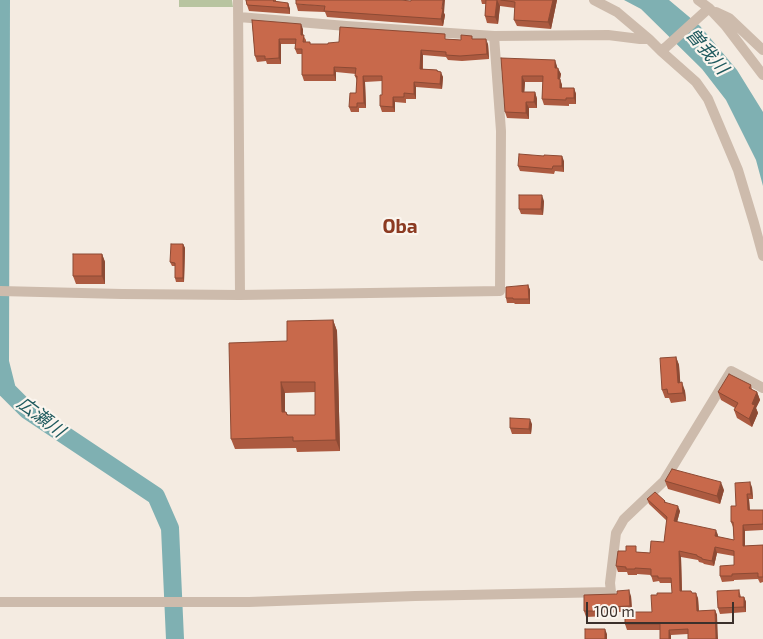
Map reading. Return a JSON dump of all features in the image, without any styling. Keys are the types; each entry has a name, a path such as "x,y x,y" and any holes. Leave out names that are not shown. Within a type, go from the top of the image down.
{"street":[{"path":"238,0 240,295"},
{"path":"594,0 617,12 664,49 696,82 708,99 738,170 763,256"},
{"path":"698,0 705,11 726,25 763,75"},
{"path":"664,49 705,11"},
{"path":"705,11 729,18 763,50"},
{"path":"239,17 494,36 608,36 649,39"},
{"path":"0,291 240,295 500,291 501,131 494,36"},
{"path":"0,602 249,602 611,592 610,583 616,533 624,519 664,480 731,371 763,388"}],"green space":[{"path":"179,0 232,0 233,7 179,7"}],"water":[{"name":"曽我川","path":"624,0 669,0 700,26 737,70 763,112 763,186 756,160 726,100 702,69 641,9"}],"building":[{"path":"246,0 274,0 288,3 288,8 247,5"},
{"path":"296,0 443,0 443,9 441,19 324,11 325,6 296,4"},
{"path":"486,0 497,0 495,17 485,16"},
{"path":"501,0 553,0 548,22 514,20 515,2"},
{"path":"252,20 301,24 301,35 304,35 303,42 310,42 310,44 339,42 340,27 445,34 445,39 461,40 461,35 472,36 472,39 486,39 487,54 460,56 446,55 446,52 421,50 420,69 441,72 440,84 414,82 414,94 404,93 404,97 393,97 393,107 380,106 382,76 363,76 364,103 357,103 357,107 349,107 350,93 356,93 356,68 334,67 334,75 302,75 302,49 295,49 296,39 279,39 279,58 265,59 265,56 255,56"},
{"path":"501,58 555,60 555,68 558,68 558,79 560,79 560,88 574,88 574,98 566,98 566,100 542,99 543,76 522,76 522,92 535,92 534,102 526,102 526,113 505,112"},
{"path":"519,154 562,156 562,166 553,166 552,169 518,166"},
{"path":"519,195 542,195 541,209 519,209"},
{"path":"171,244 183,244 183,278 175,278 175,263 170,262"},
{"path":"73,254 102,254 102,276 73,276"},
{"path":"528,285 529,299 506,298 506,287"},
{"path":"333,320 336,440 293,441 293,437 231,439 229,343 287,341 287,321","holes":["281,382 315,382 315,415 287,415 286,412 282,412"]},
{"path":"676,357 678,383 682,382 683,393 668,394 667,389 662,390 660,358"},
{"path":"729,374 751,385 749,388 757,392 752,404 755,405 749,419 734,410 738,403 718,392"},
{"path":"510,418 530,419 529,429 510,428"},
{"path":"672,469 721,482 717,496 665,481"},
{"path":"750,482 751,494 747,494 748,510 763,510 763,524 743,525 743,546 763,545 763,577 758,577 758,573 720,576 720,566 734,565 734,551 715,547 712,561 679,551 680,591 696,593 697,611 715,610 716,639 688,639 688,629 669,630 669,639 660,639 660,624 625,624 625,612 652,612 651,595 672,593 671,578 651,576 651,569 626,569 626,567 616,566 618,551 626,551 626,546 636,546 636,552 650,553 651,541 664,542 667,517 647,499 655,492 664,502 678,506 674,521 716,530 715,536 734,540 731,506 736,506 735,483"},
{"path":"629,590 630,606 606,607 606,611 584,611 584,595 617,594 617,591"},
{"path":"739,590 739,597 744,597 744,607 718,608 717,591"},
{"path":"585,629 605,629 605,639 585,639"}],"waterway":[{"name":"広瀬川","path":"1,0 0,362 7,390 27,410 156,496 170,528 175,639"}],"district":[{"name":"Oba","path":"400,227"}]}
